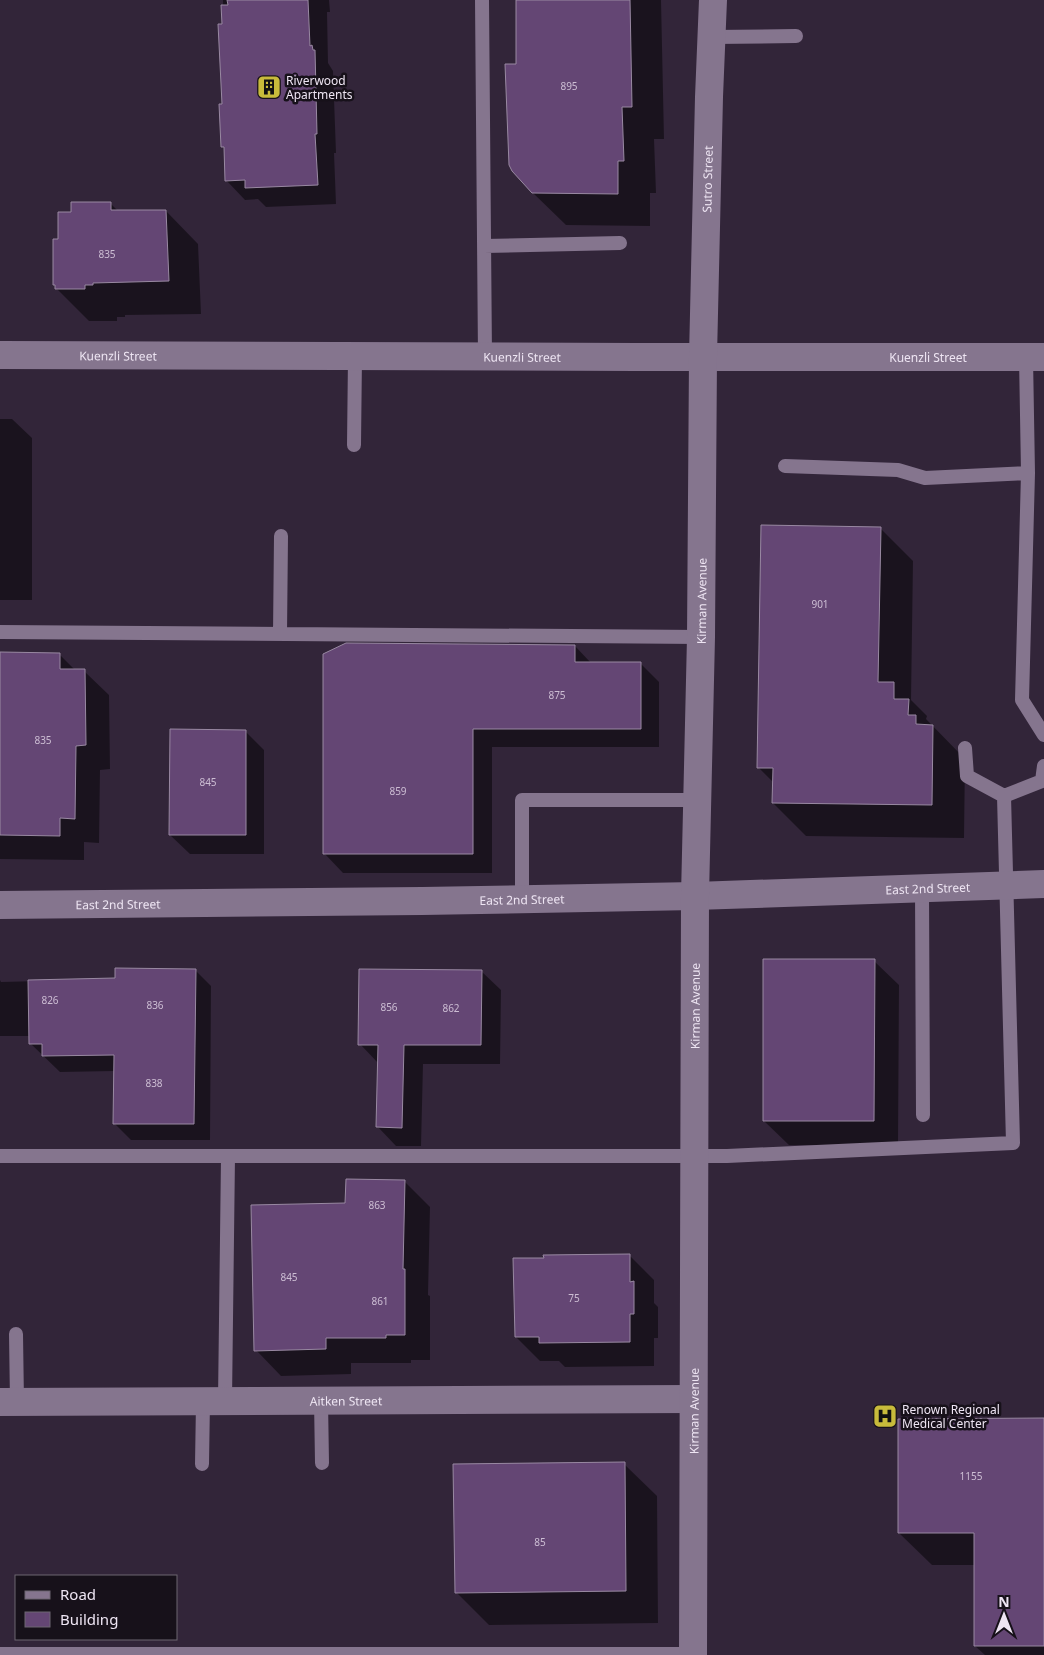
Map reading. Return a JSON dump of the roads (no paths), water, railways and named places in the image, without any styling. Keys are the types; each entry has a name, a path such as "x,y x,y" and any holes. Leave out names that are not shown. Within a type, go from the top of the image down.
{"main road":[{"name":"Sutro Street","path":"703,357 709,97 714,0"},
{"name":"Kuenzli Street","path":"0,355 1035,356"},
{"name":"Kirman Avenue","path":"693,1654 695,896 701,637 703,357"},
{"name":"East 2nd Street","path":"0,905 695,896 1044,884"},
{"name":"Aitken Street","path":"8,1402 693,1399"}],"lane":[{"path":"482,0 485,356"},
{"path":"712,37 796,36"},
{"path":"484,246 620,243"},
{"path":"354,356 354,445"},
{"path":"1035,356 1028,472 1022,700 1044,735"},
{"path":"785,466 898,470 925,478 1028,472"},
{"path":"280,634 281,536"},
{"path":"0,632 701,637"},
{"path":"965,748 967,776 1004,796 1042,781 1044,766"},
{"path":"0,1156 693,1156 1013,1143 1008,885 1004,796"},
{"path":"522,899 522,800 697,800"},
{"path":"922,888 923,1115"},
{"path":"202,1464 214,1401 228,1156"},
{"path":"8,1402 16,1334"},
{"path":"321,1400 322,1463"},
{"path":"0,1654 693,1654"}],"place":[{"name":"Riverwood Apartments","path":"269,87"},
{"name":"Renown Regional Medical Center","path":"885,1416"}]}
